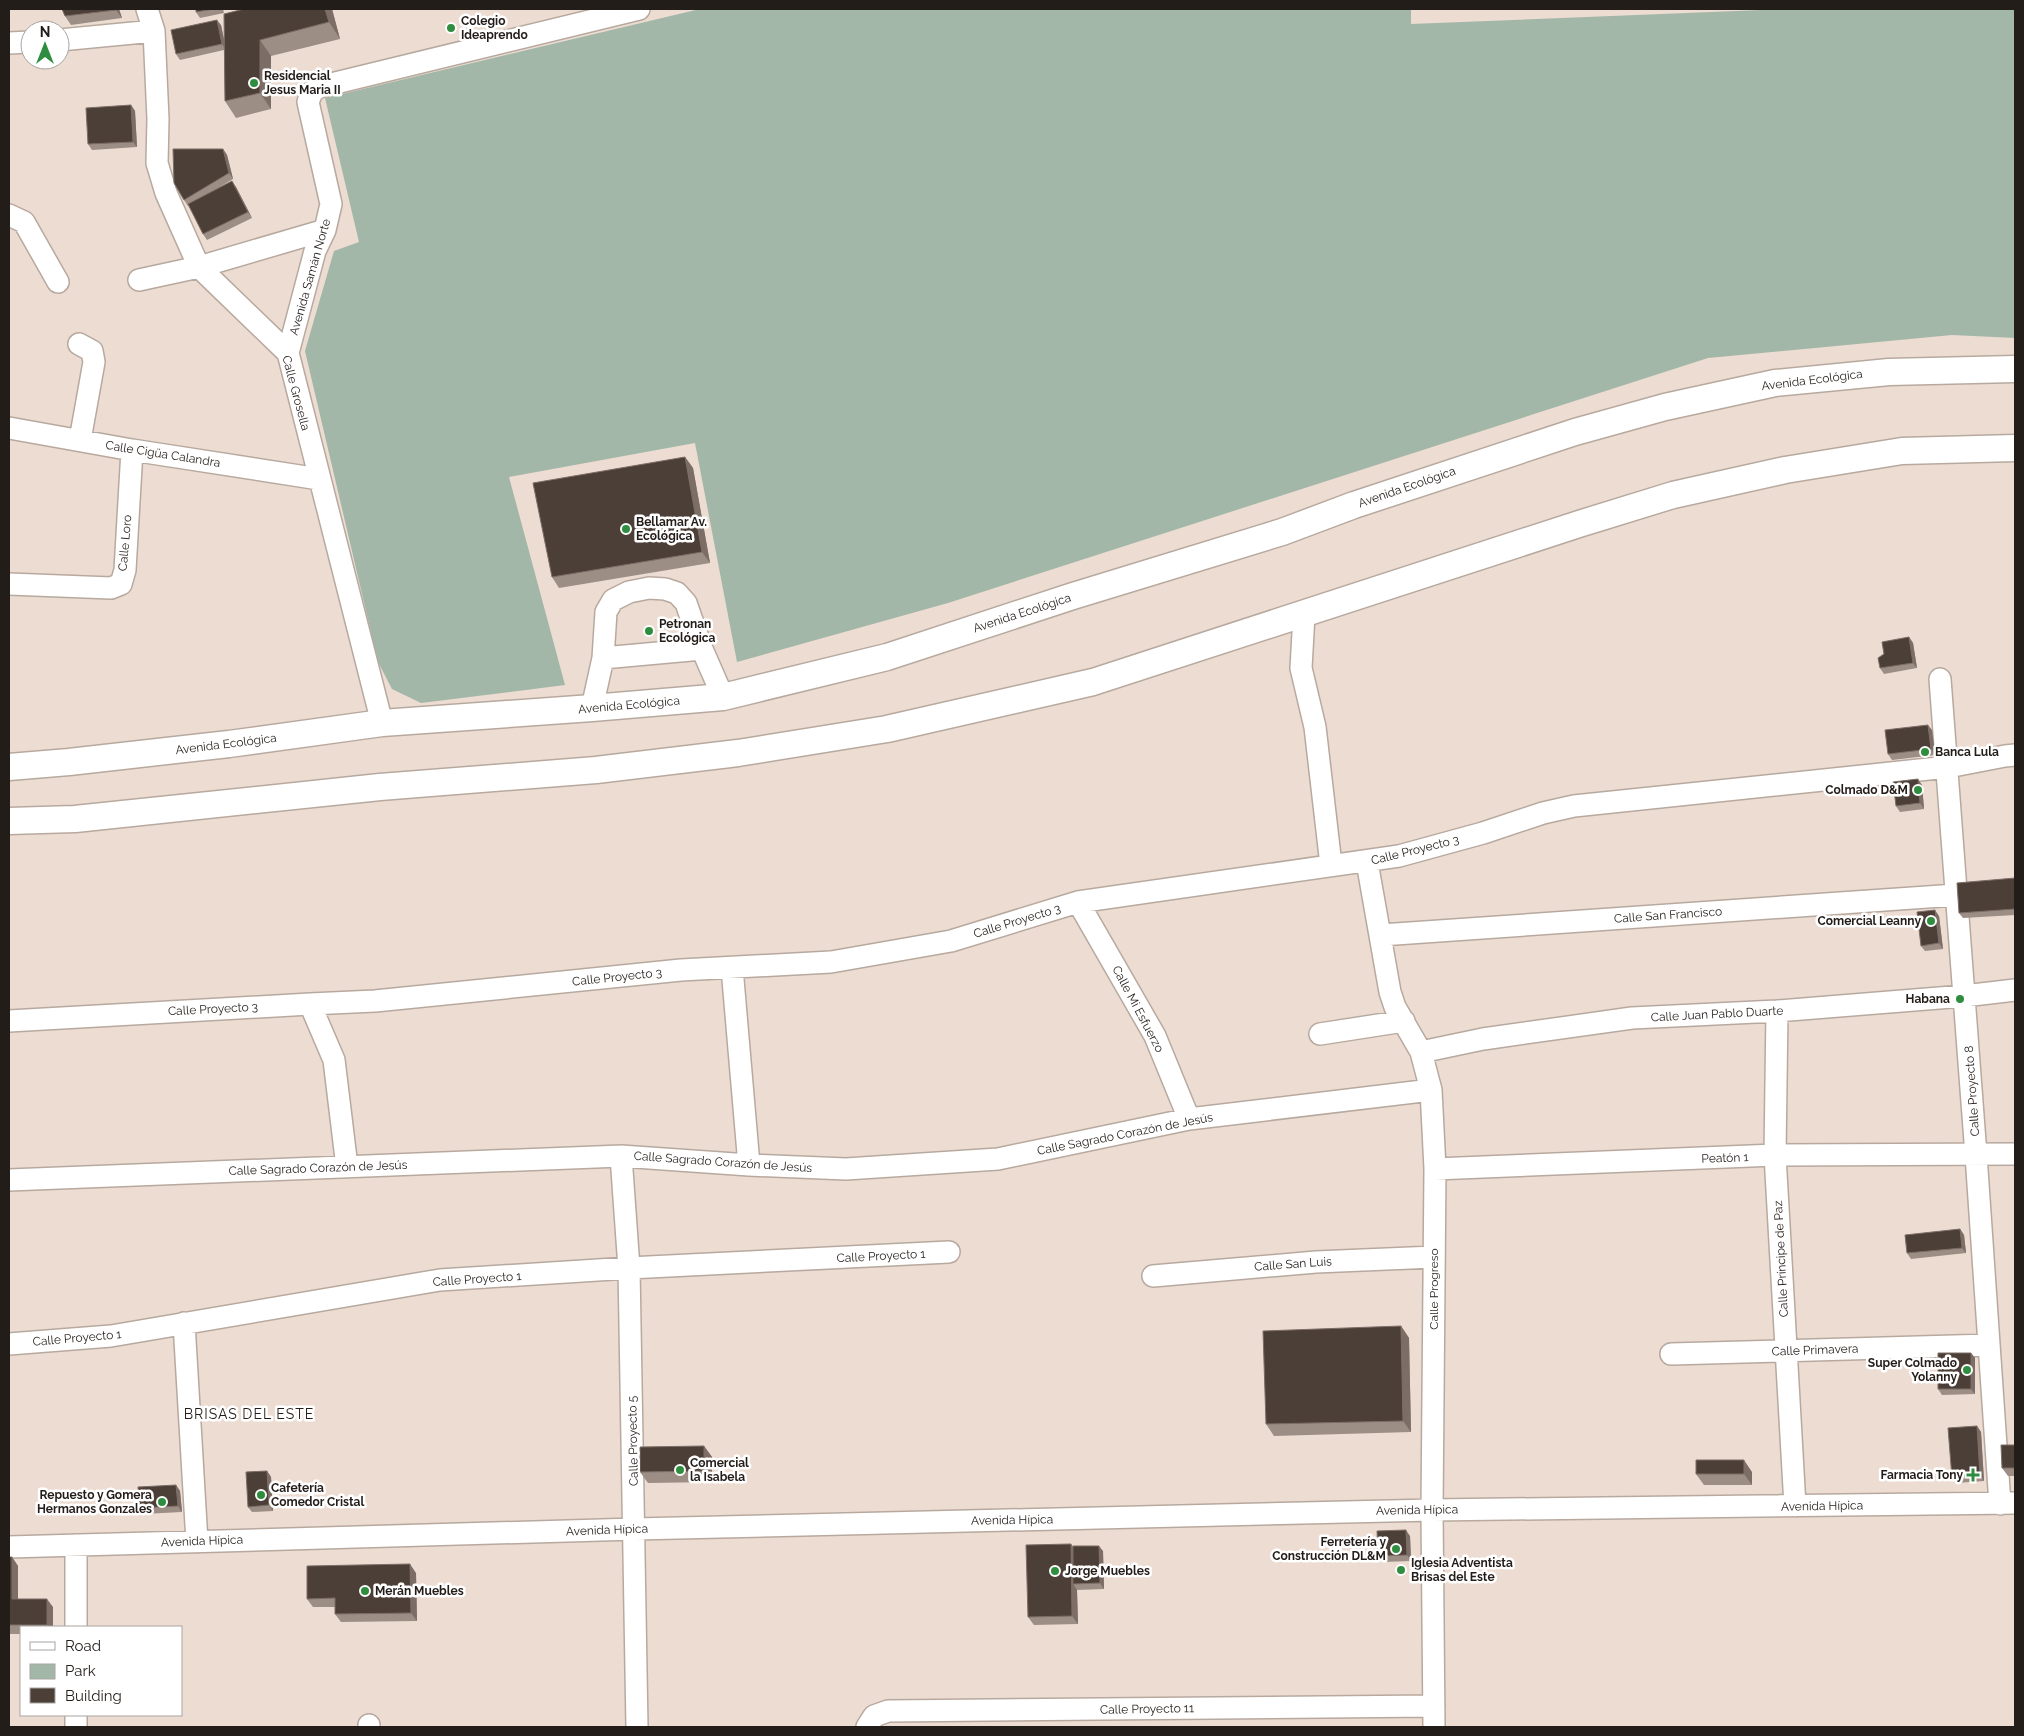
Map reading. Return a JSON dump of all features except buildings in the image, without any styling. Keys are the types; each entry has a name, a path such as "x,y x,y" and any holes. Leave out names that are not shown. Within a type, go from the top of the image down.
{"main road":[{"name":"Avenida Ecológica","path":"9,767 229,744 382,723 722,697 887,657 1073,596 1282,532 1354,505 1538,444 1665,406 1775,383 1889,372 2015,369"},
{"path":"9,822 75,819 380,787 596,770 738,753 887,730 1094,682 1579,524 1674,495 1785,470 1902,451 2015,448"}],"street":[{"name":"Calle Grosella","path":"147,9 154,31 158,119 157,163 166,193 199,268 288,353 382,723"},
{"name":"Avenida Samán Norte","path":"288,353 315,251 325,230 331,204 308,102 312,92 319,87 632,10"},
{"path":"70,39 154,31"},
{"path":"9,215 24,222 58,282"},
{"path":"139,280 199,268 325,230"},
{"path":"79,344 92,351 94,362 80,440"},
{"name":"Calle Cigüa Calandra","path":"9,428 132,450 319,479"},
{"name":"Calle Loro","path":"9,584 111,588 120,584 125,570 132,450"},
{"path":"592,708 603,658 606,612 614,600 629,592 649,588 665,589 677,593 686,603 702,649 722,697"},
{"path":"1304,615 1301,668 1314,727 1331,865"},
{"path":"603,658 702,649"},
{"name":"Calle Proyecto 8","path":"1940,679 1948,767 1989,1345 2008,1503"},
{"name":"Calle Proyecto 3","path":"9,1022 310,1004 375,1002 681,970 831,962 951,941 1078,902 1399,856 1482,833 1543,813 1574,806 1948,767 2015,755"},
{"name":"Calle Progreso","path":"1367,862 1390,992 1421,1052 1431,1090 1435,1169 1432,1510 1434,1727"},
{"name":"Calle San Francisco","path":"1380,935 1956,895"},
{"name":"Calle Mi Esfuerzo","path":"1078,902 1155,1036 1189,1119"},
{"path":"732,968 749,1165"},
{"name":"Calle Juan Pablo Duarte","path":"1421,1052 1482,1040 1632,1018 1777,1011 2015,990"},
{"path":"310,1004 334,1060 347,1167"},
{"name":"Calle Príncipe de Paz","path":"1777,1011 1775,1156 1796,1506"},
{"path":"1320,1034 1404,1021"},
{"name":"Calle Sagrado Corazón de Jesús","path":"9,1180 621,1156 749,1165 846,1169 998,1159 1189,1119 1431,1090"},
{"name":"Peatón 1","path":"1435,1169 1775,1156 2015,1154"},
{"name":"Calle Proyecto 5","path":"621,1156 629,1268 637,1727"},
{"name":"Calle Proyecto 1","path":"9,1344 111,1336 440,1280 629,1268 949,1252"},
{"name":"Calle San Luis","path":"1153,1276 1316,1262 1434,1257"},
{"path":"184,1323 197,1542"},
{"name":"Calle Primavera","path":"1671,1354 1989,1345"},
{"name":"Avenida Hípica","path":"9,1547 635,1529 1432,1510 2008,1503"},
{"path":"76,1545 76,1626"},
{"name":"Calle Proyecto 11","path":"867,1727 874,1716 888,1712 1434,1706"}],"green space":[{"path":"700,9 1411,9 1411,24 1786,9 2015,9 2015,338 1952,335 1708,358 948,603 737,662 695,443 509,477 565,685 421,703 392,689 378,662 305,351 334,251 359,242 325,98"}],"place":[{"name":"Colegio Ideaprendo","path":"451,28"},
{"name":"Residencial Jesus Maria II","path":"254,83"},
{"name":"Bellamar Av. Ecológica","path":"626,529"},
{"name":"Petronan Ecológica","path":"649,631"},
{"name":"Banca Lula","path":"1925,752"},
{"name":"Colmado D&M","path":"1918,790"},
{"name":"Comercial Leanny","path":"1931,921"},
{"name":"Habana","path":"1960,999"},
{"name":"Super Colmado Yolanny","path":"1967,1370"},
{"name":"Comercial la Isabela","path":"680,1470"},
{"name":"Farmacia Tony","path":"1973,1475"},
{"name":"Cafetería Comedor Cristal","path":"261,1495"},
{"name":"Repuesto y Gomera Hermanos Gonzales","path":"162,1502"},
{"name":"Ferretería y Construcción DL&M","path":"1396,1549"},
{"name":"Iglesia Adventista Brisas del Este","path":"1401,1570"},
{"name":"Jorge Muebles","path":"1055,1571"},
{"name":"Merán Muebles","path":"365,1591"}],"district":[{"name":"BRISAS DEL ESTE","path":"249,1414"}]}
